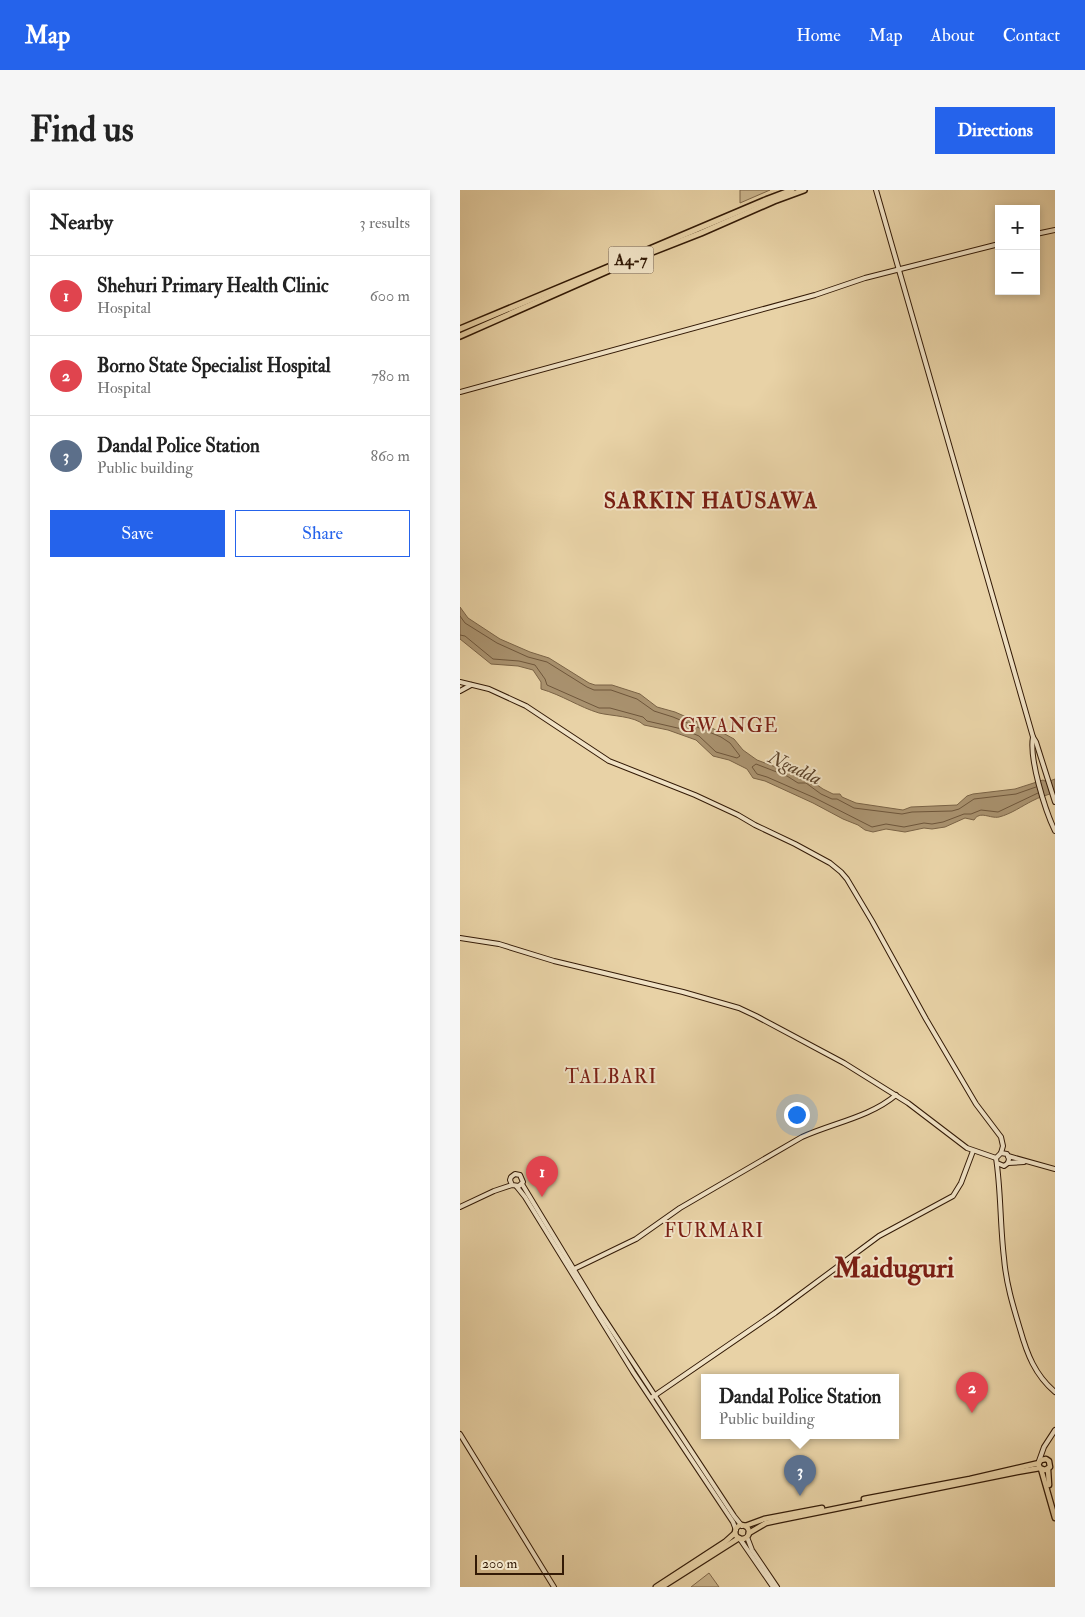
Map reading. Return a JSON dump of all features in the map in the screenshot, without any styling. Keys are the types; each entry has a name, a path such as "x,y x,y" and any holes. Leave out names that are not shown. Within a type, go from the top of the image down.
{"highway":[{"name":"A4-7","path":"460,334 792,190"},
{"name":"A4-7","path":"460,334 632,260 701,233 748,211 804,190"}],"main road":[{"path":"876,190 1033,737 1055,802"},
{"path":"1040,233 1055,230"},
{"path":"460,392 814,295 866,278 995,245"},
{"path":"460,682 501,694 526,706 609,760 703,798 738,815 755,826 830,862 847,879 930,1026 972,1096 1001,1137 1003,1146 1001,1153 996,1158"},
{"path":"460,691 471,685"},
{"path":"1033,737 1032,743 1038,778 1055,831"},
{"path":"460,938 499,944 554,961 683,992 739,1008 844,1063 896,1095 961,1144 973,1151 996,1158"},
{"path":"574,1269 636,1239 680,1208 802,1137 823,1127 875,1109 896,1095"},
{"path":"652,1397 775,1313 879,1236 953,1196 961,1183 973,1151"},
{"path":"1001,1153 1055,1169"},
{"path":"1008,1156 1008,1163"},
{"path":"996,1158 1003,1257 1007,1284 1022,1336 1032,1361 1039,1376 1055,1392"},
{"path":"997,1163 1001,1166 1008,1163 1027,1162"},
{"path":"511,1183 512,1176 519,1174 522,1178 522,1184 652,1397 733,1522 740,1539 775,1587"},
{"path":"511,1183 517,1187 528,1202 633,1372 734,1516 748,1529 752,1550 775,1587"},
{"path":"461,1205 511,1183"},
{"path":"517,1187 522,1184"},
{"path":"1055,1430 1044,1447 1040,1465 1055,1518"},
{"path":"460,1434 554,1587"},
{"path":"1044,1447 1051,1467 1049,1481 1055,1508"},
{"path":"656,1587 766,1523 1040,1465 1047,1459 1055,1460"},
{"path":"662,1587 702,1560 743,1526 764,1519 1040,1465 1051,1467"}],"shaded area":[{"path":"740,190 770,190 740,203"},
{"path":"709,1573 719,1587 691,1587"}],"water":[{"path":"460,607 468,618 500,639 549,658 589,683 612,685 640,694 657,707 675,712 734,739 743,750 757,760 800,778 807,778 823,789 833,794 840,794 842,797 856,803 903,810 911,807 957,805 967,796 973,794 1015,789 1043,780 1047,782 1055,779 1055,792 999,817 982,815 974,820 965,818 945,827 924,828 905,832 886,829 873,832 865,830 813,803 765,781 753,778 747,769 729,760 713,756 696,740 668,730 644,725 629,718 599,713 584,708 541,689 541,682 533,670 518,666 491,664 460,639"}],"place":[{"name":"Shehuri Primary Health Clinic","path":"542,1197"},
{"name":"Borno State Specialist Hospital","path":"972,1413"},
{"name":"Dandal Police Station","path":"800,1496"}],"district":[{"name":"SARKIN HAUSAWA","path":"711,501"},
{"name":"GWANGE","path":"729,726"},
{"name":"TALBARI","path":"611,1077"},
{"name":"FURMARI","path":"714,1231"},
{"name":"Maiduguri","path":"894,1268"}],"water label":[{"name":"Ngadda","path":"795,768"}]}
